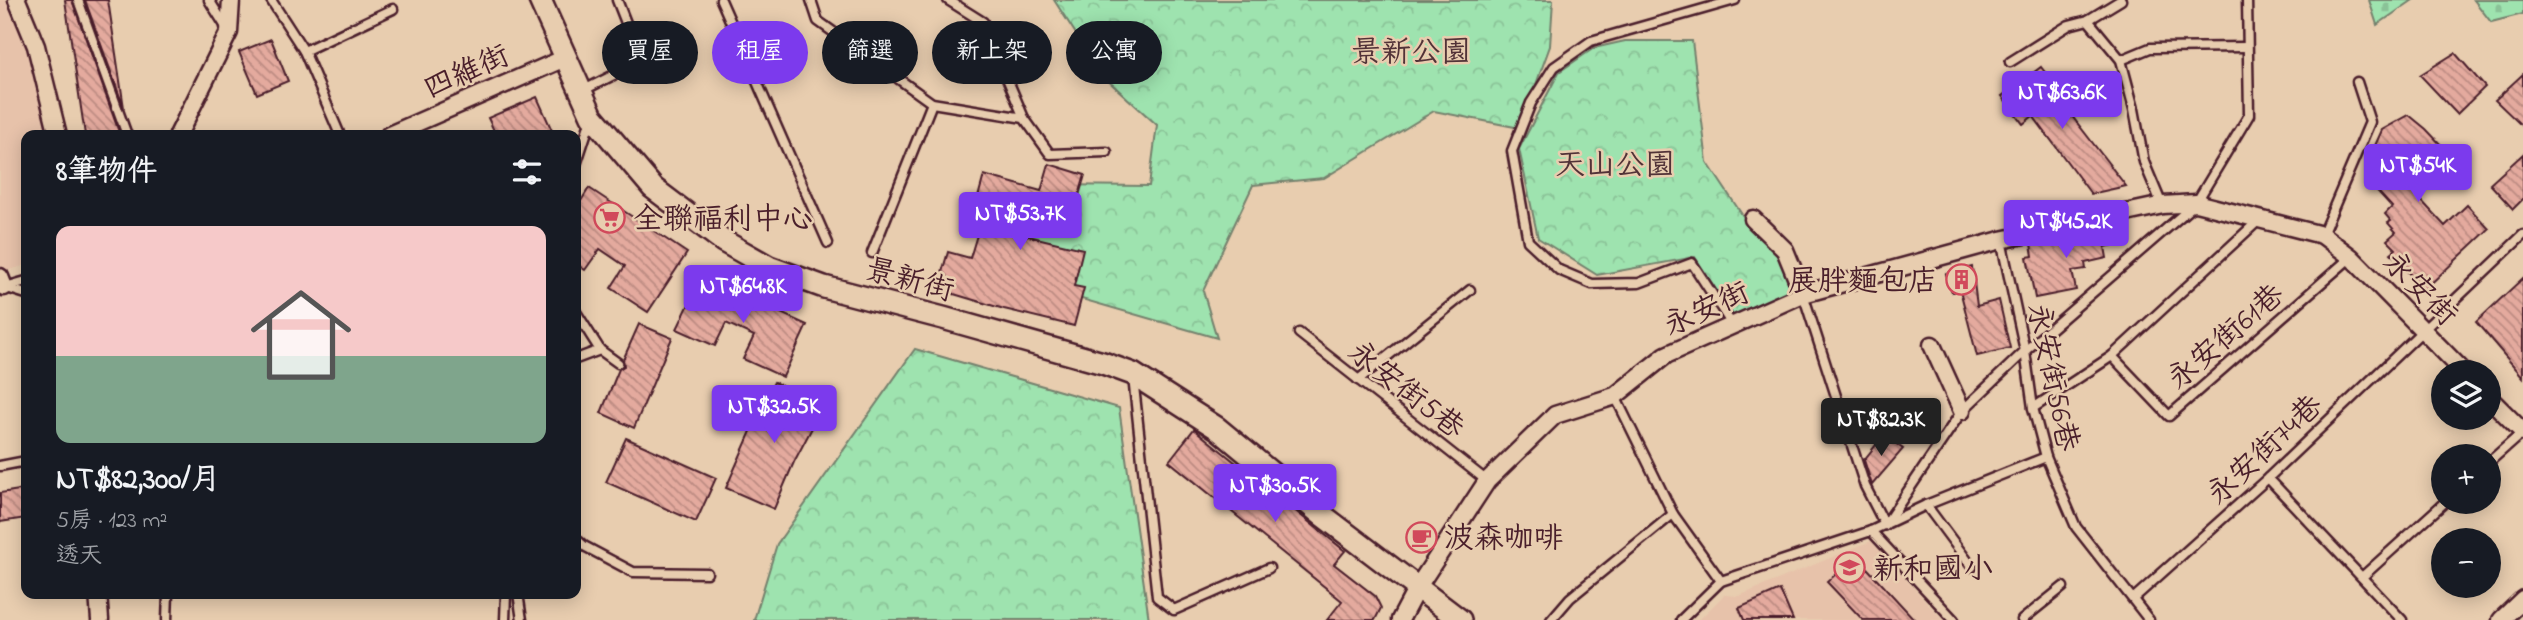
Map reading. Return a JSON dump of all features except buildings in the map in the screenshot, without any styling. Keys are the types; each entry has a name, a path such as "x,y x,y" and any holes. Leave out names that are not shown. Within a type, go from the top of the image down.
{"main road":[{"name":"景新街","path":"540,0 592,116 653,188 723,241 769,267 824,287 1103,363 1133,374 1217,428 1322,515 1460,620"}],"street":[{"path":"17,0 36,46 57,130"},
{"path":"180,130 229,32 231,0"},
{"name":"四維街","path":"400,130 565,58"},
{"name":"永安街","path":"1399,620 1487,481 1555,415 1615,396 1667,355 1804,294 2001,240 2163,205 2196,203 2322,235 2351,257 2452,360"},
{"path":"1753,219 1785,250 1804,294"},
{"path":"1931,345 1962,411"},
{"path":"2501,410 2523,432"},
{"path":"98,599 100,620"},
{"path":"2501,620 2523,599"}],"lane":[{"path":"78,0 125,130"},
{"path":"209,0 229,32"},
{"path":"271,0 304,51 338,130"},
{"path":"617,0 625,21"},
{"path":"721,0 828,243"},
{"path":"811,0 818,21 932,103 1024,118"},
{"path":"948,0 983,22 1024,118 1050,154 1107,152"},
{"path":"1733,326 1692,263 1639,283 1592,284 1559,270 1528,241 1512,151 1531,103 1554,67 1591,41 1735,0"},
{"path":"2010,62 2068,25 2088,20 2121,0"},
{"path":"1885,525 1962,411 2025,351 2196,203 2249,115 2247,0"},
{"path":"304,51 393,9"},
{"path":"2088,20 2121,60 2134,108 2144,162 2163,205"},
{"path":"2121,60 2150,48 2247,47"},
{"path":"579,92 602,80"},
{"path":"2322,235 2370,122 2357,82"},
{"path":"872,253 932,103"},
{"path":"581,149 592,116"},
{"path":"2033,408 2112,356 2261,219"},
{"name":"永安街74巷","path":"2134,598 2268,478 2523,235"},
{"name":"永安街56巷","path":"2001,240 2025,351 2033,408 2046,457 2076,527 2149,620"},
{"name":"永安街61巷","path":"2112,356 2169,416 2351,257"},
{"path":"1,284 21,282"},
{"path":"1,284 21,292"},
{"path":"1358,380 1470,290"},
{"path":"1804,294 1865,486 1885,525"},
{"path":"581,320 600,350 618,363"},
{"name":"永安街5巷","path":"1299,333 1487,481"},
{"path":"581,357 600,350"},
{"path":"1133,374 1157,597 1174,610 1269,568"},
{"path":"1615,396 1673,514 1721,581"},
{"path":"2501,451 2523,432"},
{"path":"1682,620 1721,581 1871,531 1927,505 2046,457"},
{"path":"0,466 21,462"},
{"path":"2268,478 2402,620"},
{"path":"1927,505 1972,567"},
{"path":"1552,620 1570,598 1673,514"},
{"path":"2362,577 2432,514"},
{"path":"1871,531 1954,620"},
{"path":"581,543 633,572 707,573"},
{"path":"2022,620 2063,587"},
{"path":"167,620 168,599"},
{"path":"505,620 506,599"},
{"path":"519,599 522,620"}],"shaded area":[{"path":"0,0 17,0 62,130 21,130 21,267 0,273"},
{"name":"新和國小","path":"1871,541 1943,620 1699,620 1724,595 1739,596"}],"green space":[{"name":"景新公園","path":"1054,0 1553,0 1550,46 1520,128 1434,111 1324,178 1253,185 1203,291 1217,338 988,272 1004,218 1049,185 1149,186 1157,125 1112,84 1162,84 1162,21 1068,21"},
{"path":"2369,0 2413,0 2377,25"},
{"path":"2474,0 2523,0 2523,14 2491,22"},
{"name":"天山公園","path":"1625,41 1692,41 1707,162 1747,222 1775,242 1793,293 1734,317 1695,257 1597,275 1538,238 1519,149 1559,72 1594,48"},
{"path":"915,349 1119,408 1149,620 754,620 777,544"}],"place":[{"name":"全聯福利中心","path":"610,218"},
{"name":"展胖麵包店","path":"1961,280"},
{"name":"波森咖啡","path":"1421,537"},
{"name":"新和國小","path":"1850,568"}]}
